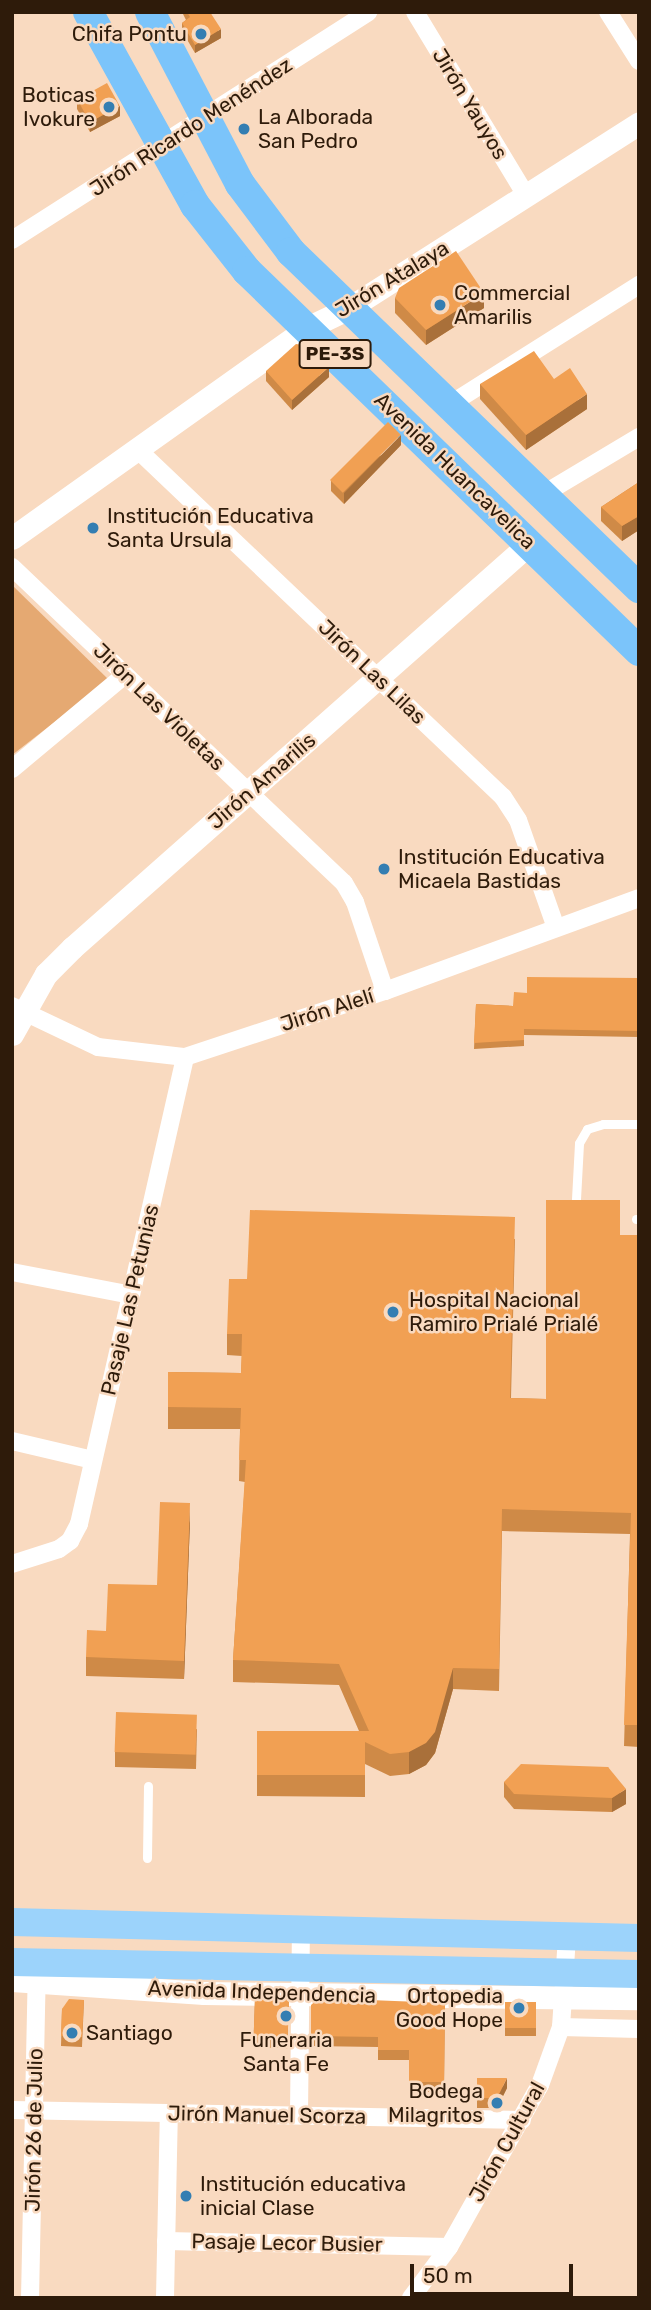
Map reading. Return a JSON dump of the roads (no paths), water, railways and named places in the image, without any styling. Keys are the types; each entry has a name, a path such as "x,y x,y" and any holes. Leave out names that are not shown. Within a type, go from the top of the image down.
{"highway":[{"name":"Avenida Huancavelica","path":"88,12 195,205 247,271 639,651"},
{"name":"Avenida Huancavelica","path":"150,12 240,184 291,252 639,587"}],"main road":[{"path":"12,1922 639,1938"},
{"name":"Avenida Independencia","path":"29,1969 300,1981 567,1971 639,1974"}],"street":[{"name":"Jirón Ricardo Menéndez","path":"12,240 162,147 368,12"},
{"name":"Jirón Yauyos","path":"415,12 526,195"},
{"path":"608,12 639,61"},
{"name":"Jirón Atalaya","path":"12,538 307,328 349,308 639,123"},
{"path":"449,405 639,285"},
{"path":"542,495 639,437"},
{"name":"Jirón Las Lilas","path":"137,449 503,797 518,820 556,928"},
{"name":"Jirón Amarilis","path":"16,1018 46,974 72,948 530,543"},
{"name":"Jirón Las Violetas","path":"12,567 344,883 355,902 385,991"},
{"path":"12,769 125,675"},
{"name":"Jirón Alelí","path":"16,1018 98,1047 185,1057 385,991 639,898"},
{"name":"Pasaje Las Petunias","path":"12,1564 70,1542 93,1460 185,1057"},
{"path":"12,1272 131,1295"},
{"path":"12,1441 93,1460"},
{"path":"299,2115 301,1930"},
{"name":"Jirón Cultural","path":"411,2298 449,2246 522,2120 561,2027 567,1971 567,1936"},
{"name":"Avenida Independencia","path":"12,1980 29,1969"},
{"name":"Jirón 26 de Julio","path":"29,1969 34,2110 30,2298"},
{"name":"Avenida Independencia","path":"300,1981 565,1999 639,1998"},
{"path":"561,2027 639,2029"},
{"name":"Jirón Manuel Scorza","path":"12,2110 522,2120"},
{"path":"165,2298 169,2113"},
{"name":"Pasaje Lecor Busier","path":"166,2241 449,2246"}],"lane":[{"path":"576,1199 579,1143 587,1129 603,1124 639,1124"},
{"path":"147,1858 148,1786"}],"place":[{"name":"Chifa Pontu","path":"201,34"},
{"name":"Boticas Ivokure","path":"109,107"},
{"name":"La Alborada San Pedro","path":"244,129"},
{"name":"Commercial Amarilis","path":"440,305"},
{"name":"Institución Educativa Santa Ursula","path":"93,528"},
{"name":"Institución Educativa Micaela Bastidas","path":"384,869"},
{"name":"Hospital Nacional Ramiro Prialé Prialé","path":"393,1312"},
{"name":"Ortopedia Good Hope","path":"519,2008"},
{"name":"Funeraria Santa Fe","path":"286,2016"},
{"name":"Santiago","path":"72,2033"},
{"name":"Bodega Milagritos","path":"497,2103"},
{"name":"Institución educativa inicial Clase","path":"186,2196"}]}
